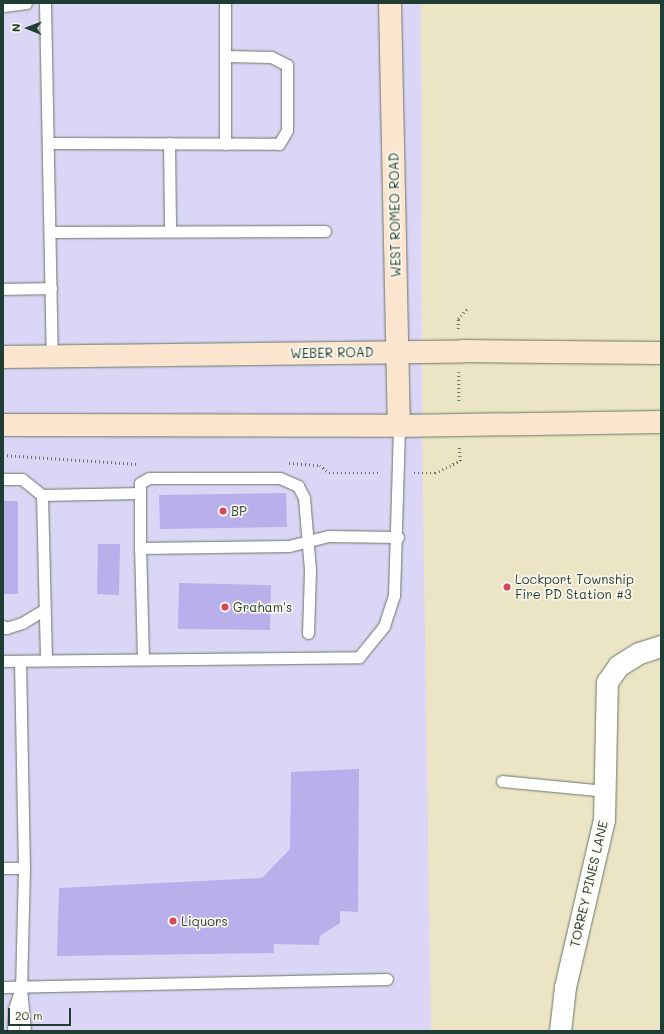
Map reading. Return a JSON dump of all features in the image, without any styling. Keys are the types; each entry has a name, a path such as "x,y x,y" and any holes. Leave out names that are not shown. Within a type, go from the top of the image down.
{"main road":[{"name":"WEST ROMEO ROAD","path":"390,3 398,352 398,426"},
{"name":"WEBER ROAD","path":"3,357 398,352 661,353"},
{"path":"3,426 398,426 661,422"}],"street":[{"name":"TORREY PINES LANE","path":"560,1031 565,987 604,820 607,682 618,666 639,653 661,646"}],"lane":[{"path":"3,6 26,3"},
{"path":"45,3 52,356"},
{"path":"225,3 225,144"},
{"path":"48,143 279,144 287,130 287,65 271,57 226,56"},
{"path":"169,143 170,230"},
{"path":"50,232 170,230 324,231"},
{"path":"3,288 51,288"},
{"path":"3,661 359,657 384,626 394,596 398,537 398,426"},
{"path":"3,479 22,478 42,495 140,494"},
{"path":"142,659 140,483 149,478 280,478 298,486 304,498 306,542 310,570 308,633"},
{"path":"42,495 46,660"},
{"path":"140,548 289,546 328,536 398,537"},
{"path":"3,626 6,628 22,623 44,610"},
{"path":"20,661 24,868 21,988 25,1031"},
{"path":"502,781 605,791"},
{"path":"3,868 24,868"},
{"path":"3,987 21,988 388,978"},
{"path":"14,1031 14,1010 21,988"}],"shaded area":[{"path":"3,3 421,3 422,427 431,1031 3,1031"}],"building":[{"name":"BP","path":"286,493 287,527 160,529 159,495"},
{"path":"3,501 18,501 18,594 3,594"},
{"path":"98,544 120,544 119,595 97,594"},
{"name":"Graham's","path":"179,583 271,585 270,630 178,629"},
{"path":"359,769 358,912 340,911 340,923 320,936 319,945 274,944 274,953 57,956 59,888 262,878 290,849 291,772"}],"place":[{"name":"BP","path":"223,511"},
{"name":"Lockport Township Fire PD Station #3","path":"507,587"},
{"name":"Graham's","path":"225,607"},
{"name":"Liquors","path":"173,921"}]}
